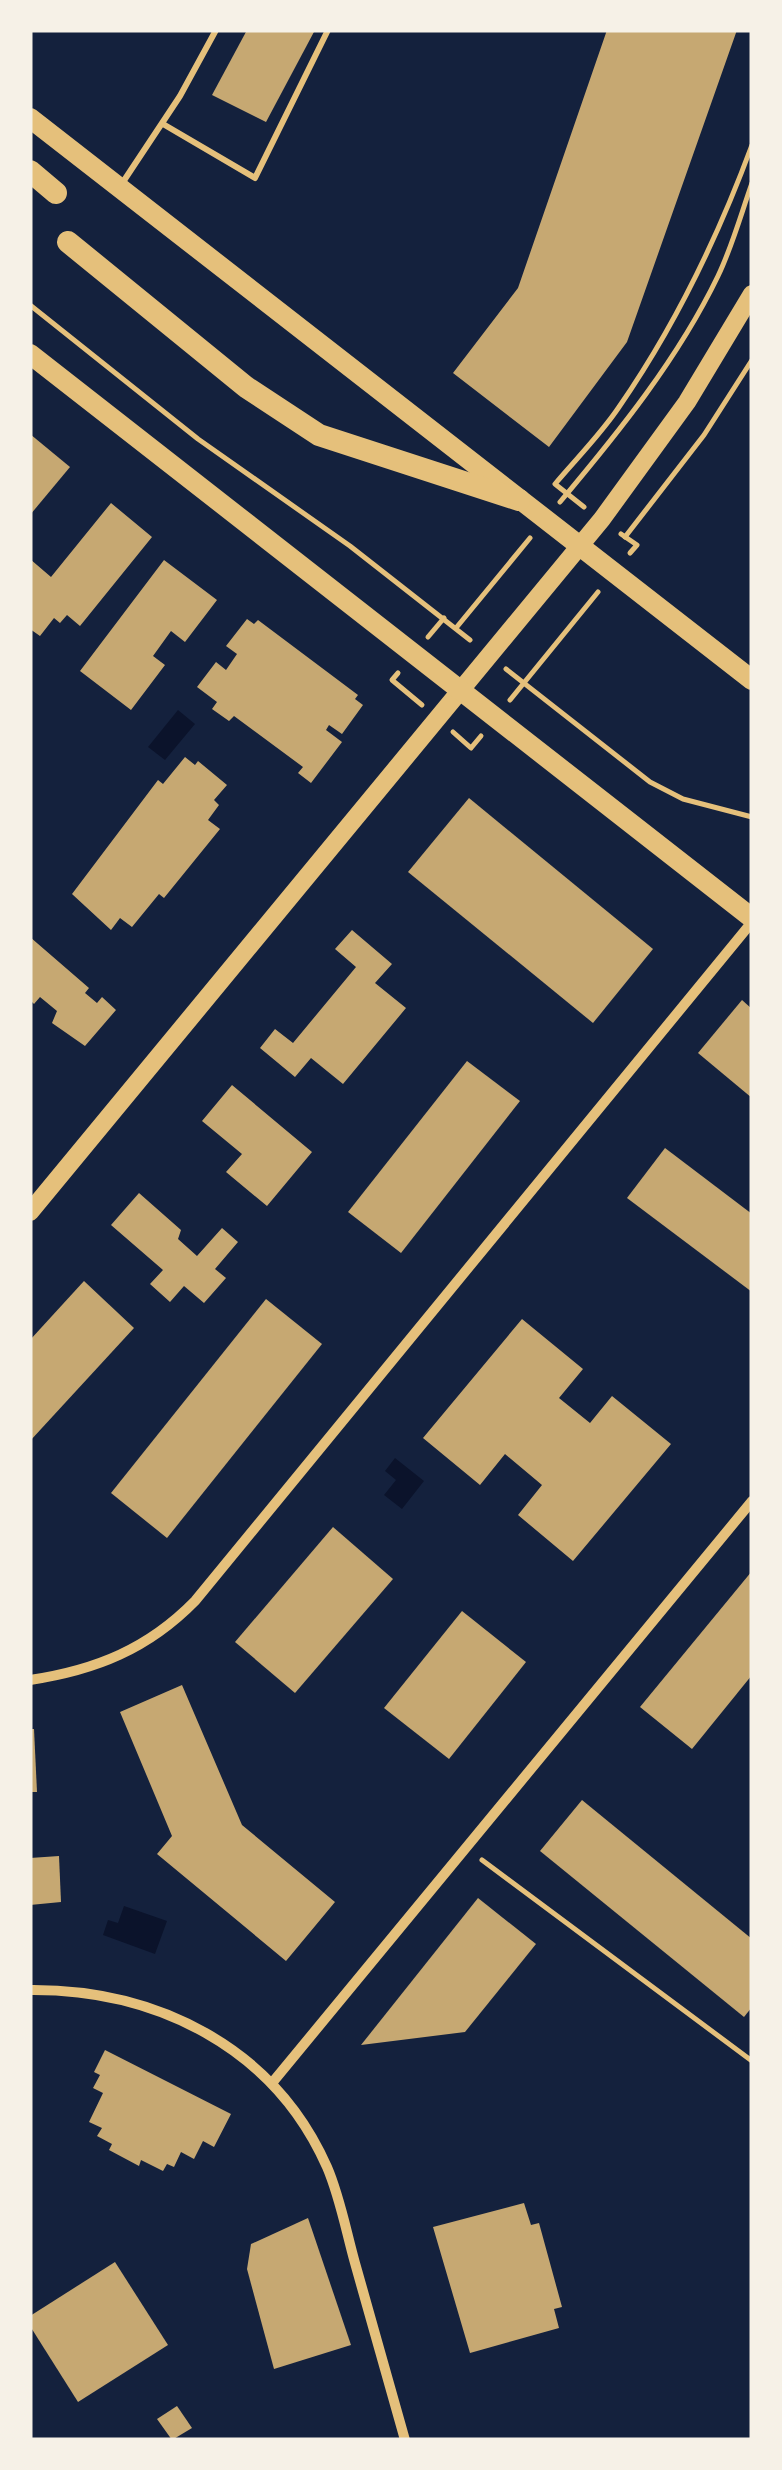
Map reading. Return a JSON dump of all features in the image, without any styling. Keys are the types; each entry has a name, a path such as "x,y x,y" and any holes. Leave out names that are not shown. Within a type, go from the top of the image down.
{"highway":[{"path":"30,171 56,193"},
{"path":"68,242 246,387 305,426 346,445 519,500"}],"main road":[{"path":"30,118 752,680"},
{"path":"30,1212 579,547 687,402 752,294"},
{"path":"30,354 752,920"}],"street":[{"path":"30,1680 114,1660 158,1634 195,1600 752,920"},
{"path":"272,2083 752,1501"},
{"path":"30,1990 110,1994 172,2014 210,2034 272,2083 326,2166 405,2440"}],"lane":[{"path":"119,188 163,124 216,30"},
{"path":"163,124 255,178 328,30"}],"path":[{"path":"566,494 555,484 618,409 678,309 707,257 752,146"},
{"path":"456,628 655,380 718,275 752,183"},
{"path":"30,306 198,439 444,618"},
{"path":"625,537 694,448 752,360"},
{"path":"471,748 637,546"},
{"path":"524,683 650,782 683,799 752,818"},
{"path":"466,1848 752,2062"}],"water":[{"path":"178,710 195,724 165,760 148,747"},
{"path":"395,1458 424,1481 402,1509 384,1495 396,1480 385,1471"},
{"path":"124,1906 167,1921 155,1954 103,1935 108,1920 118,1923"}],"building":[{"path":"247,30 315,30 266,122 212,95"},
{"path":"607,30 737,30 627,342 549,447 453,373 518,288"},
{"path":"30,434 70,467 30,515"},
{"path":"111,503 152,537 80,626 67,615 60,623 54,618 40,636 30,629 30,559 51,577"},
{"path":"164,560 217,600 185,642 171,631 153,656 165,665 131,710 80,671"},
{"path":"247,619 254,624 258,620 358,695 355,699 363,705 342,734 329,725 326,730 342,742 311,783 298,773 303,767 234,716 229,721 212,709 217,702 197,687 216,662 226,670 237,654 226,646"},
{"path":"185,757 195,765 198,761 227,785 214,800 219,805 208,820 220,829 164,898 159,894 132,927 120,918 111,930 72,894 158,780 163,784"},
{"path":"469,798 653,949 593,1023 408,872"},
{"path":"352,930 392,964 375,983 406,1008 343,1084 311,1058 295,1077 260,1048 275,1029 293,1043 356,967 335,949"},
{"path":"30,937 89,988 85,993 97,1003 102,997 116,1010 85,1046 52,1023 57,1011 40,997 34,1004 30,1000"},
{"path":"742,1000 752,1009 752,1098 698,1053"},
{"path":"467,1061 520,1101 401,1253 348,1212"},
{"path":"232,1085 312,1152 267,1206 226,1172 242,1154 202,1121"},
{"path":"665,1148 752,1214 752,1292 627,1198"},
{"path":"139,1193 181,1230 178,1239 197,1256 222,1228 238,1242 215,1269 226,1278 204,1303 184,1286 170,1302 150,1284 163,1270 111,1225"},
{"path":"84,1281 134,1328 30,1441 30,1340"},
{"path":"266,1299 322,1344 167,1538 111,1493"},
{"path":"522,1319 583,1369 559,1398 590,1423 612,1396 671,1444 573,1561 518,1515 542,1485 505,1454 480,1485 423,1438"},
{"path":"333,1527 393,1579 295,1693 235,1642"},
{"path":"752,1571 752,1675 692,1749 640,1707"},
{"path":"462,1611 526,1662 449,1759 384,1708"},
{"path":"182,1685 242,1825 335,1902 286,1961 157,1854 172,1836 120,1712"},
{"path":"30,1729 34,1729 37,1792 30,1792"},
{"path":"582,1800 752,1939 752,2007 744,2017 540,1851"},
{"path":"59,1856 61,1902 30,1905 30,1858"},
{"path":"478,1898 536,1944 465,2032 361,2045"},
{"path":"105,2050 231,2114 214,2147 203,2141 194,2159 181,2152 174,2167 167,2164 163,2171 141,2160 139,2166 109,2150 112,2144 97,2136 102,2128 89,2122 103,2093 93,2088 100,2075 94,2072"},
{"path":"524,2203 531,2225 539,2223 562,2307 554,2309 559,2328 470,2353 433,2227"},
{"path":"308,2218 351,2345 274,2369 247,2269 251,2244"},
{"path":"115,2262 168,2345 78,2402 30,2326 30,2316"},
{"path":"177,2406 192,2428 172,2440 157,2419"}]}
